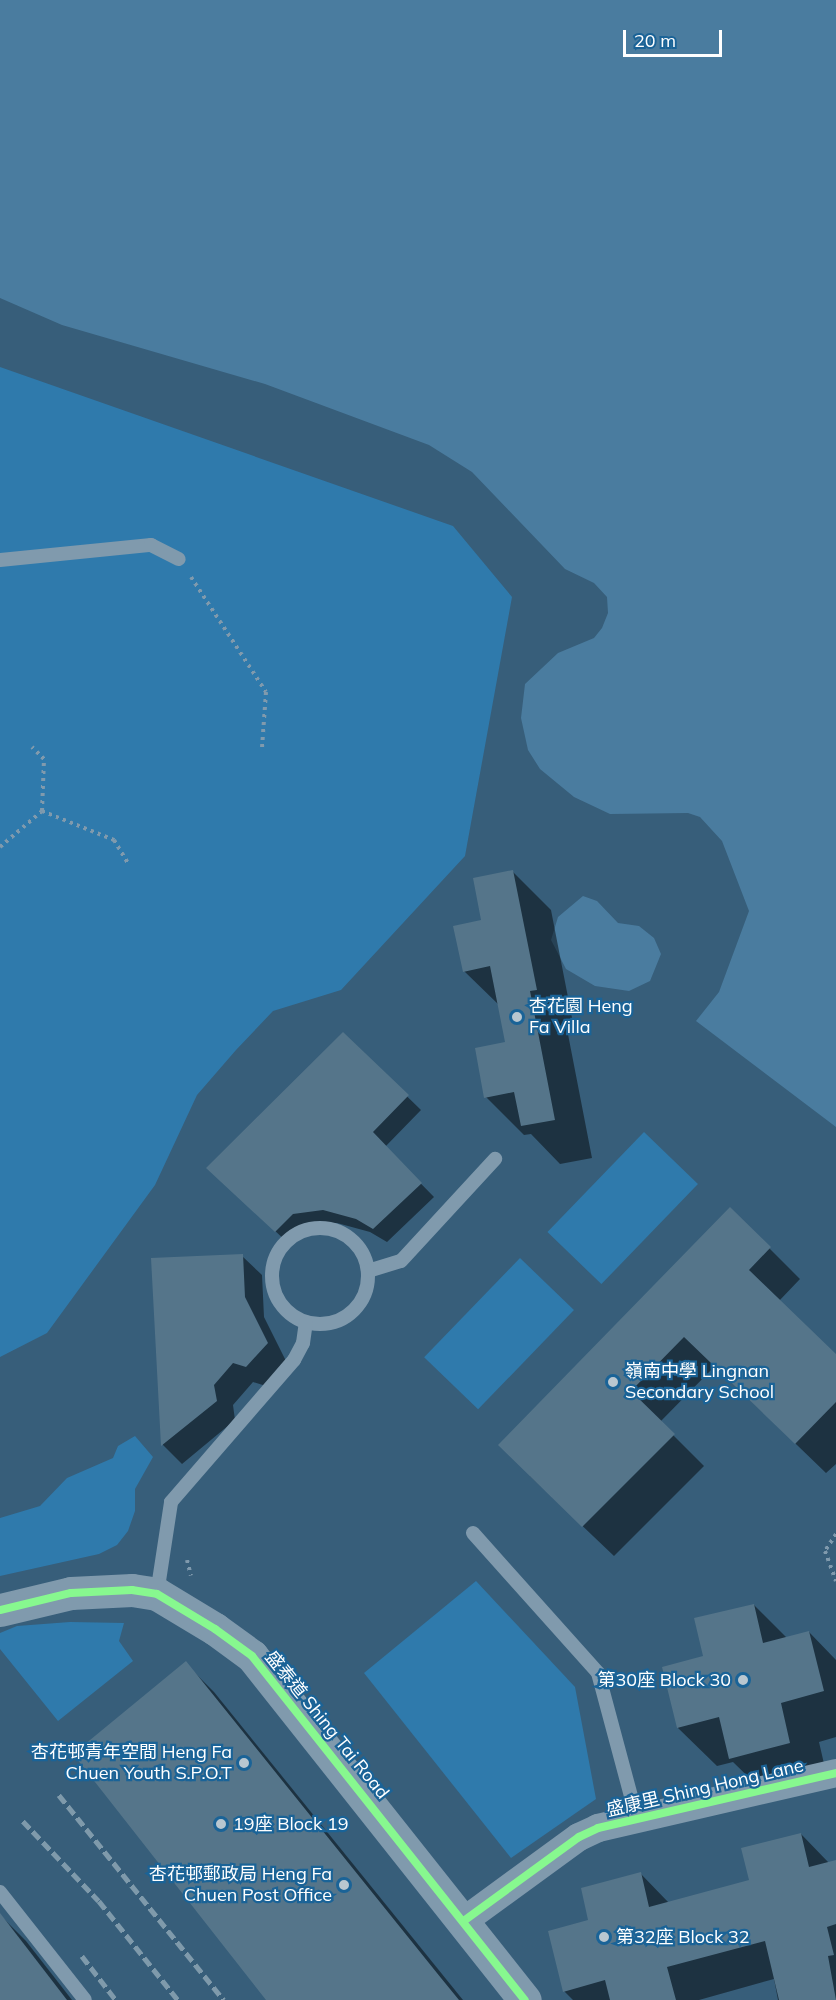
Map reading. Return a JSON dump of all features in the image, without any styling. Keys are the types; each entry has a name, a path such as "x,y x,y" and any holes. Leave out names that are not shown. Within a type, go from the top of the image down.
{"street":[{"name":"盛泰道 Shing Tai Road","path":"0,1610 37,1599 95,1591 157,1594 216,1629 252,1656 465,1920 525,2000"},
{"name":"盛康里 Shing Hong Lane","path":"465,1920 579,1837 637,1819 836,1773"}],"lane":[{"path":"0,560 151,545 179,559"},
{"path":"368,1271 401,1261 495,1159"},
{"path":"311,1228 342,1233 359,1249 368,1271 367,1287 350,1313 337,1321 306,1322 292,1315 274,1289 275,1257 290,1239 311,1228"},
{"path":"157,1594 171,1502 294,1360 303,1343 306,1322"},
{"path":"473,1533 598,1673 637,1819"},
{"path":"0,1892 85,2000"}],"path":[{"path":"179,559 266,692 262,748"},
{"path":"0,848 42,811 44,759 32,747"},
{"path":"42,811 114,840 128,862"},
{"path":"836,1534 825,1551 836,1581"},
{"path":"186,1550 193,1581"}],"shaded area":[{"path":"0,0 836,0 836,1127 696,1021 719,992 749,911 722,841 700,817 688,813 610,814 574,797 540,769 528,750 521,718 525,684 558,653 594,638 602,628 608,613 607,597 594,583 565,569 472,472 429,445 265,384 62,325 0,298"},
{"path":"0,367 453,526 512,597 465,856 341,990 273,1011 236,1050 197,1095 155,1185 47,1333 0,1357"},
{"path":"583,896 597,901 618,923 639,926 654,938 661,954 650,981 629,991 595,986 566,969 551,940 558,917"},
{"path":"644,1132 698,1184 601,1284 547,1232"},
{"path":"520,1258 574,1310 478,1409 424,1357"},
{"path":"135,1436 153,1457 135,1489 135,1511 128,1531 117,1545 99,1554 0,1576 0,1518 40,1506 67,1478 113,1458 118,1446"},
{"path":"476,1581 575,1687 596,1799 511,1858 364,1673"},
{"path":"70,1622 124,1623 119,1641 133,1661 58,1721 0,1649 0,1633 17,1626"}],"building":[{"name":"杏花園 Heng Fa Villa","path":"513,870 537,990 530,991 555,1120 521,1126 514,1092 484,1098 475,1048 505,1042 490,966 463,972 453,926 481,920 473,878"},
{"path":"343,1032 409,1095 373,1132 422,1183 373,1229 356,1219 323,1210 293,1214 275,1232 206,1168"},
{"path":"730,1207 771,1247 749,1270 836,1354 836,1402 795,1444 684,1337 631,1391 675,1434 582,1527 498,1445"},
{"path":"243,1254 245,1297 268,1343 246,1367 233,1363 214,1385 217,1401 161,1446 151,1258"},
{"name":"第30座 Block 30","path":"754,1604 763,1643 809,1631 824,1691 781,1703 790,1743 729,1759 719,1717 677,1728 662,1667 703,1656 694,1618"},
{"path":"186,1661 459,2000 266,2000 73,1754"},
{"path":"801,1833 809,1867 836,1860 836,1924 827,1927 834,1955 828,1956 836,2000 779,2000 765,1941 667,1967 676,2000 610,2000 605,1980 563,1992 548,1931 588,1920 581,1888 641,1872 649,1907 749,1880 741,1848"},
{"path":"0,1913 67,2000 0,2000"}],"railway":[{"path":"59,1795 224,2000"},
{"path":"23,1821 99,1901 178,2000"},
{"path":"82,1956 116,2000"}],"cycle path":[{"path":"0,1610 71,1593 132,1590 157,1594 215,1629 252,1656 525,2000"},
{"path":"465,1920 579,1837 598,1828 836,1773"}],"place":[{"name":"杏花園 Heng Fa Villa","path":"517,1017"},
{"name":"嶺南中學 Lingnan Secondary School","path":"613,1382"},
{"name":"第30座 Block 30","path":"743,1680"},
{"name":"杏花邨青年空間 Heng Fa Chuen Youth S.P.O.T","path":"244,1763"},
{"name":"19座 Block 19","path":"221,1824"},
{"name":"杏花邨郵政局 Heng Fa Chuen Post Office","path":"344,1885"},
{"name":"第32座 Block 32","path":"604,1937"}]}
